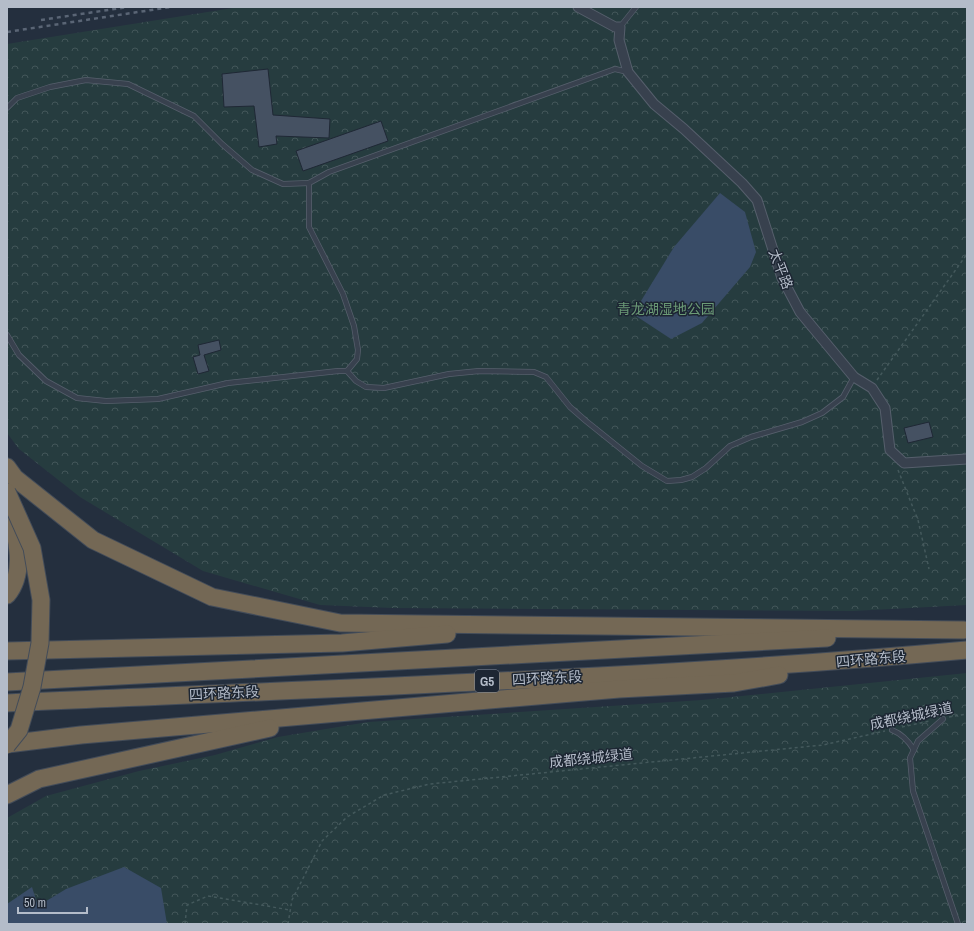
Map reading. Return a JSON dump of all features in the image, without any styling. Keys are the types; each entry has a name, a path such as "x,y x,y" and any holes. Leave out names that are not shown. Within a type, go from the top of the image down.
{"highway":[{"path":"7,467 15,478 93,540 212,597 340,623 966,630"},
{"path":"7,492 32,548 41,600 40,643 32,687 19,730 7,744"},
{"path":"7,513 14,526 18,558 13,588 7,595"},
{"path":"7,651 342,643 547,625"},
{"name":"四环路东段","path":"7,682 114,675 702,646 966,630"},
{"name":"四环路东段","path":"7,703 695,671 880,658 967,650"},
{"path":"7,744 81,735 619,689 734,683 880,658"},
{"path":"7,795 39,779 350,712"}],"street":[{"path":"578,7 615,27 620,27"},
{"name":"太平路","path":"620,27 619,40 628,72 654,104 684,129 730,172 756,200 782,278 800,312 854,377 872,388 885,408 890,450"},
{"path":"890,450 904,463 967,459"}],"lane":[{"path":"620,27 636,7"},
{"path":"7,108 17,98 50,87 86,80 128,84 194,116 222,144 252,170 283,184 309,183 329,172 615,69 628,72"},
{"path":"309,183 309,227 343,294 354,326 358,350 357,359 347,372"},
{"path":"7,335 19,355 46,381 77,398 106,401 158,399 228,383 338,371 347,372 356,381 366,387 384,388 449,374 479,371 534,372 546,377 570,407 586,421 642,466 667,481 681,480 692,477 706,468 730,446 744,440 802,422 822,413 843,397 854,377"},
{"path":"942,719 918,741 910,758 913,791 958,924"},
{"path":"892,730 900,733 909,742 914,750"}],"path":[{"path":"872,388 967,254"},
{"path":"890,450 918,520 929,569"},
{"name":"成都绕城绿道","path":"288,924 292,900 322,841 347,817 384,795 430,784 823,744 967,714"},
{"path":"185,924 187,905 208,896 290,910"}],"green space":[{"name":"青龙湖湿地公园","path":"239,7 967,7 967,605 853,611 392,608 320,605 203,571 80,497 19,449 7,433 7,44"},
{"path":"967,673 967,924 7,924 7,818 46,796 139,771 215,755 278,737 368,722 702,700"}],"water":[{"path":"720,193 745,212 756,252 750,267 702,323 671,339 633,314 674,247"},
{"path":"124,867 161,888 167,924 7,924 7,904 32,887 38,906 66,889"}],"building":[{"path":"268,69 273,115 330,119 329,138 276,136 277,144 259,147 254,106 224,107 222,74"},
{"path":"381,121 388,141 303,171 296,151"},
{"path":"219,340 221,350 204,355 209,371 198,374 193,357 200,355 198,345"},
{"path":"929,422 933,437 908,443 904,428"}],"railway":[{"path":"41,20 128,7"},
{"path":"7,32 171,7"}]}
